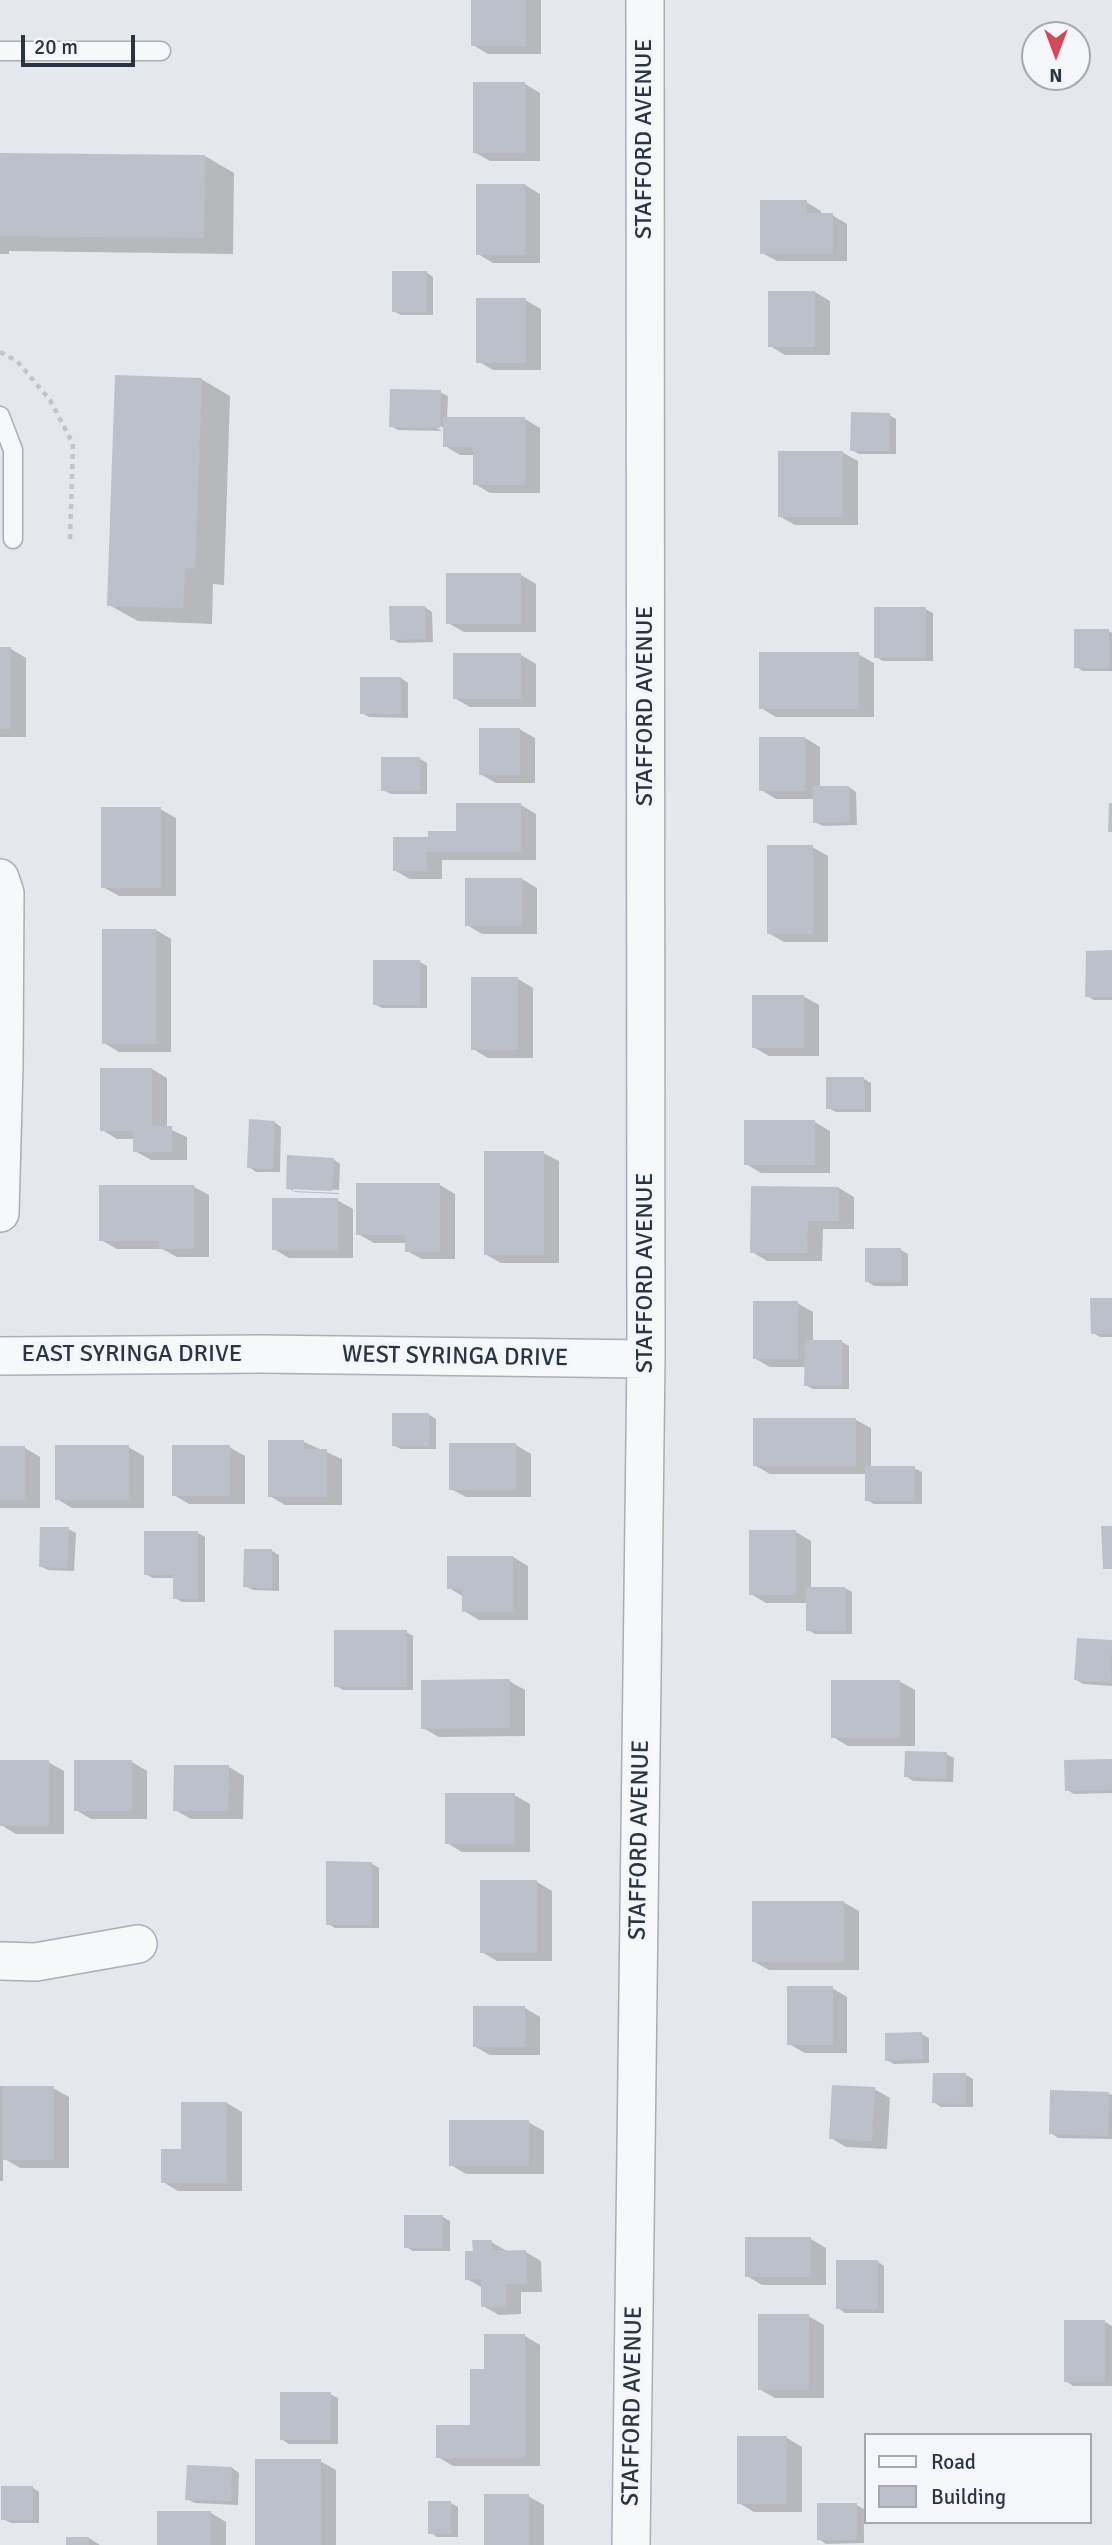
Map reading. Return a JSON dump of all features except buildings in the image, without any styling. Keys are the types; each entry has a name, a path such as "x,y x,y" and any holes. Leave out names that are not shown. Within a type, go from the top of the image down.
{"street":[{"name":"STAFFORD AVENUE","path":"631,2545 646,1359 645,0"},
{"path":"0,878 5,893 5,919 0,1213"},
{"name":"WEST SYRINGA DRIVE","path":"264,1354 646,1359"},
{"name":"EAST SYRINGA DRIVE","path":"0,1356 264,1354"},
{"path":"0,1961 36,1962 138,1944"}],"lane":[{"path":"0,51 161,51"},
{"path":"0,416 13,450 13,539"}],"path":[{"path":"0,352 17,361 50,400 73,444 70,541"}]}
